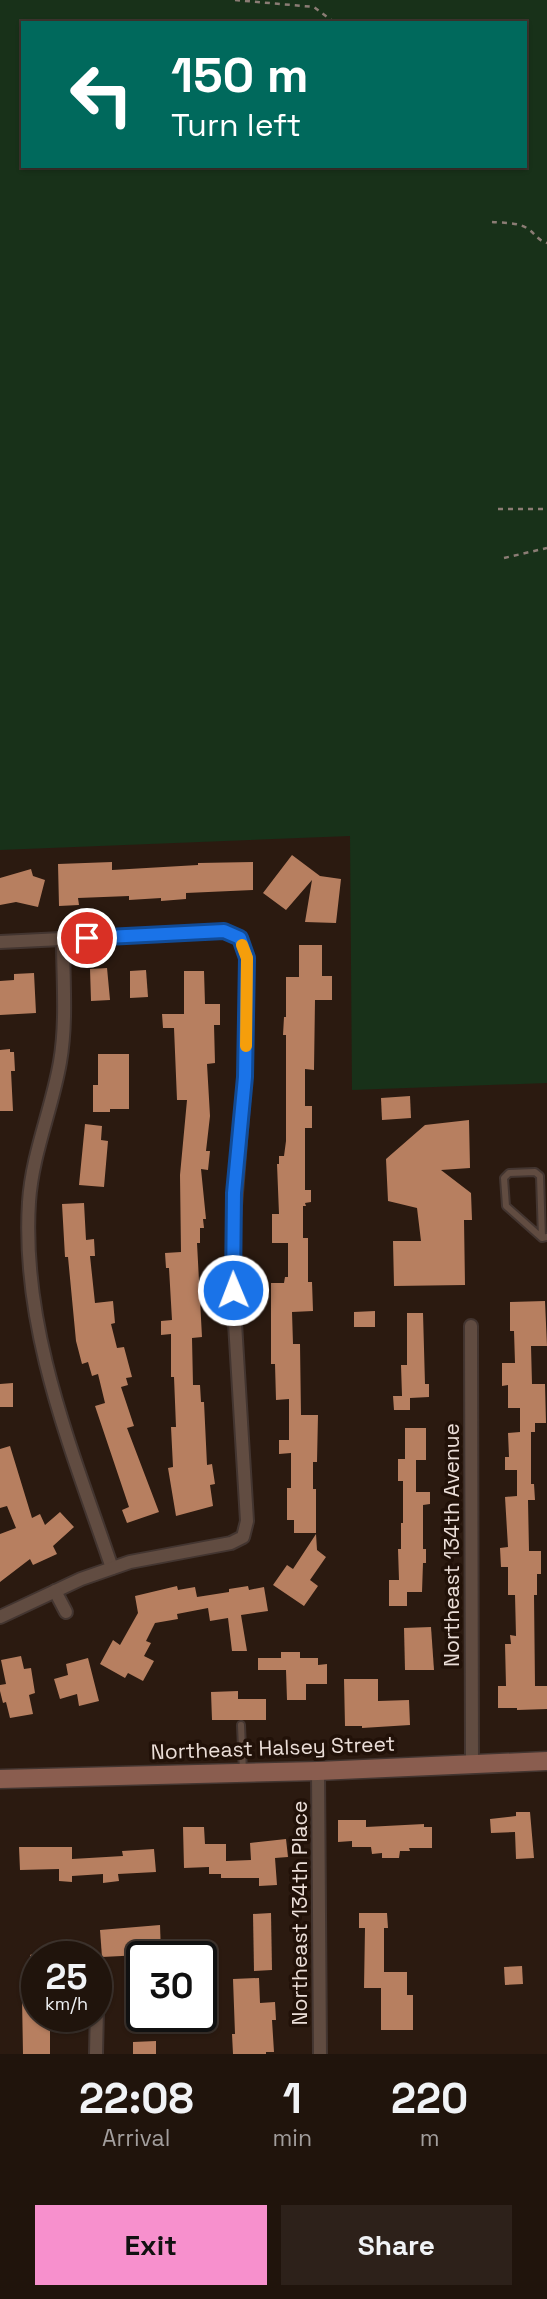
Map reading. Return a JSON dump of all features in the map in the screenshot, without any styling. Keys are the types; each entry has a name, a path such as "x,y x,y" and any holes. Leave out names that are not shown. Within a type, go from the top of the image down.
{"main road":[{"name":"Northeast Halsey Street","path":"0,1779 318,1771 547,1761"}],"street":[{"path":"0,942 224,931 240,938 247,958 245,1077 233,1231 233,1290 247,1521 243,1537 215,1547 130,1562 55,1591 0,1617"},
{"path":"63,939 63,1039 60,1063 34,1162 29,1200 32,1284 38,1331 51,1385 112,1568"},
{"name":"Northeast 134th Avenue","path":"471,1326 472,1764"},
{"path":"55,1591 66,1612"},
{"name":"Northeast 134th Place","path":"318,1771 320,2054"},
{"path":"96,2032 96,2054"}],"lane":[{"path":"535,1172 540,1176 545,1238 506,1206 504,1178 509,1173 535,1172"},
{"path":"241,1725 243,1773"}],"path":[{"path":"235,0 314,7 332,21"},
{"path":"492,222 521,225 537,239 547,243"},
{"path":"498,509 547,509"},
{"path":"504,558 547,548"}],"green space":[{"path":"0,0 547,0 547,1083 352,1090 350,836 0,850"}],"building":[{"path":"292,855 320,876 341,879 336,923 305,922 312,880 286,910 263,893"},
{"path":"112,862 112,870 198,863 253,862 253,890 186,893 186,899 161,901 161,898 129,900 129,896 78,898 79,905 59,906 58,864"},
{"path":"31,869 33,876 45,880 38,907 16,902 0,905 0,878"},
{"path":"299,945 322,945 322,976 332,976 332,1000 315,1000 314,1070 305,1069 305,1106 312,1106 312,1128 305,1128 305,1190 311,1190 311,1202 303,1206 303,1238 308,1238 308,1282 312,1282 313,1311 292,1312 293,1344 300,1344 301,1415 318,1415 317,1462 313,1462 316,1533 294,1533 294,1520 287,1520 291,1453 279,1454 279,1440 289,1440 289,1399 276,1400 275,1364 271,1364 271,1283 284,1283 285,1277 288,1277 288,1243 272,1243 272,1214 279,1214 277,1164 279,1156 284,1156 286,1141 286,1035 283,1035 286,977 299,977"},
{"path":"107,968 110,1000 91,1001 90,969"},
{"path":"146,970 148,997 130,998 130,971"},
{"path":"184,971 204,971 205,1004 220,1004 220,1025 214,1025 215,1063 207,1064 210,1116 206,1151 210,1151 208,1170 201,1169 206,1219 203,1219 204,1228 200,1228 200,1243 197,1243 202,1337 192,1338 193,1385 200,1385 201,1402 204,1402 207,1465 212,1464 215,1484 210,1485 213,1506 176,1516 168,1468 173,1467 171,1427 176,1427 174,1377 171,1377 171,1334 161,1335 161,1321 172,1320 169,1268 166,1268 165,1253 181,1252 180,1175 187,1100 177,1100 174,1028 163,1028 162,1014 184,1014"},
{"path":"34,973 36,1013 0,1015 0,981 14,980 14,974"},
{"path":"10,1049 10,1052 14,1052 15,1071 11,1071 13,1111 0,1111 0,1050"},
{"path":"98,1054 129,1054 129,1109 93,1112 93,1085 98,1085"},
{"path":"410,1096 411,1118 382,1120 381,1098"},
{"path":"469,1120 470,1168 441,1170 471,1193 472,1220 464,1220 465,1285 394,1286 393,1241 421,1241 417,1208 388,1201 386,1159 425,1125"},
{"path":"85,1124 102,1126 101,1140 108,1141 104,1187 79,1185"},
{"path":"84,1203 86,1240 94,1239 95,1256 90,1256 95,1303 113,1301 115,1323 111,1324 117,1348 124,1347 132,1377 126,1378 128,1385 121,1387 134,1426 127,1428 159,1512 127,1523 122,1510 129,1507 95,1406 105,1403 98,1374 92,1376 88,1362 82,1364 76,1341 68,1257 65,1257 62,1204"},
{"path":"545,1301 547,1346 531,1346 532,1384 545,1384 546,1423 535,1423 535,1432 531,1432 531,1484 534,1484 535,1500 528,1500 529,1551 541,1551 541,1574 537,1574 537,1595 534,1595 535,1686 547,1686 547,1709 517,1710 498,1708 498,1686 506,1686 505,1644 511,1644 510,1635 516,1636 515,1595 508,1595 508,1567 501,1567 500,1548 508,1547 505,1497 517,1496 517,1470 505,1470 505,1457 509,1457 508,1433 520,1432 520,1408 508,1408 508,1385 502,1386 502,1363 515,1363 514,1331 510,1331 510,1302"},
{"path":"375,1311 375,1327 354,1327 354,1312"},
{"path":"407,1313 423,1313 425,1384 429,1384 429,1397 410,1398 410,1410 394,1410 393,1396 402,1396 401,1365 407,1365"},
{"path":"13,1383 13,1407 0,1407 0,1384"},
{"path":"405,1428 426,1428 426,1460 416,1460 416,1492 430,1492 430,1504 423,1505 423,1549 426,1549 426,1563 423,1563 422,1592 407,1592 407,1606 389,1606 389,1580 399,1580 398,1549 401,1549 403,1523 403,1481 398,1481 398,1459 405,1459"},
{"path":"10,1446 32,1518 40,1514 45,1525 60,1512 74,1527 53,1546 57,1554 33,1565 30,1559 0,1582 0,1534 16,1528 7,1506 0,1508 0,1449"},
{"path":"316,1534 317,1550 326,1557 310,1580 318,1586 304,1606 273,1585 287,1565 293,1569"},
{"path":"177,1586 178,1590 195,1587 197,1597 248,1586 249,1590 264,1587 268,1611 241,1615 247,1651 232,1651 228,1618 210,1621 208,1608 177,1614 178,1619 155,1623 146,1641 151,1643 144,1656 154,1661 143,1681 128,1673 125,1678 100,1664 113,1640 120,1645 138,1613 135,1596"},
{"path":"431,1627 434,1670 405,1670 404,1628"},
{"path":"281,1652 300,1652 300,1658 318,1658 318,1665 327,1664 327,1684 306,1684 306,1700 287,1700 286,1670 258,1670 258,1658 281,1658"},
{"path":"21,1656 24,1669 31,1668 35,1693 29,1695 33,1714 10,1718 0,1691 0,1685 6,1684 1,1660"},
{"path":"88,1658 99,1701 79,1706 77,1694 60,1699 54,1679 68,1675 66,1664"},
{"path":"344,1679 378,1679 378,1701 409,1700 410,1725 362,1728 345,1726"},
{"path":"238,1691 238,1699 266,1699 266,1720 212,1720 211,1692"},
{"path":"516,1812 530,1812 534,1858 516,1859 515,1832 491,1833 490,1819 516,1816"},
{"path":"338,1820 366,1820 366,1827 424,1824 424,1827 432,1827 432,1848 409,1848 410,1851 400,1851 399,1858 382,1858 382,1853 372,1854 371,1847 352,1847 352,1841 338,1842"},
{"path":"183,1827 204,1827 205,1844 226,1844 226,1861 251,1860 250,1843 286,1839 288,1857 275,1858 277,1885 259,1886 259,1878 221,1878 221,1874 209,1874 209,1867 184,1868"},
{"path":"19,1847 72,1847 72,1859 123,1856 122,1851 154,1849 156,1872 118,1874 119,1881 103,1883 103,1874 72,1876 72,1882 59,1881 59,1869 20,1870"},
{"path":"271,1913 272,1970 254,1971 253,1914"},
{"path":"359,1913 387,1913 388,1928 384,1928 384,1972 407,1972 407,1995 413,1995 413,2030 381,2030 381,1988 364,1988 365,1928 359,1928"},
{"path":"160,1925 161,1941 126,1941 126,1956 112,1956 112,1941 101,1941 100,1930"},
{"path":"522,1966 523,1984 505,1985 504,1967"},
{"path":"259,1978 260,2003 275,2002 276,2020 272,2020 274,2052 233,2054 233,1979"},
{"path":"23,2032 50,2032 50,2054 23,2054"},
{"path":"156,2041 156,2054 133,2054 133,2042"}],"slow traffic":[{"path":"242,945 247,958 246,1046"}],"route":[{"path":"87,938 224,931 240,938 247,958 245,1077 234,1193 233,1290"}]}
